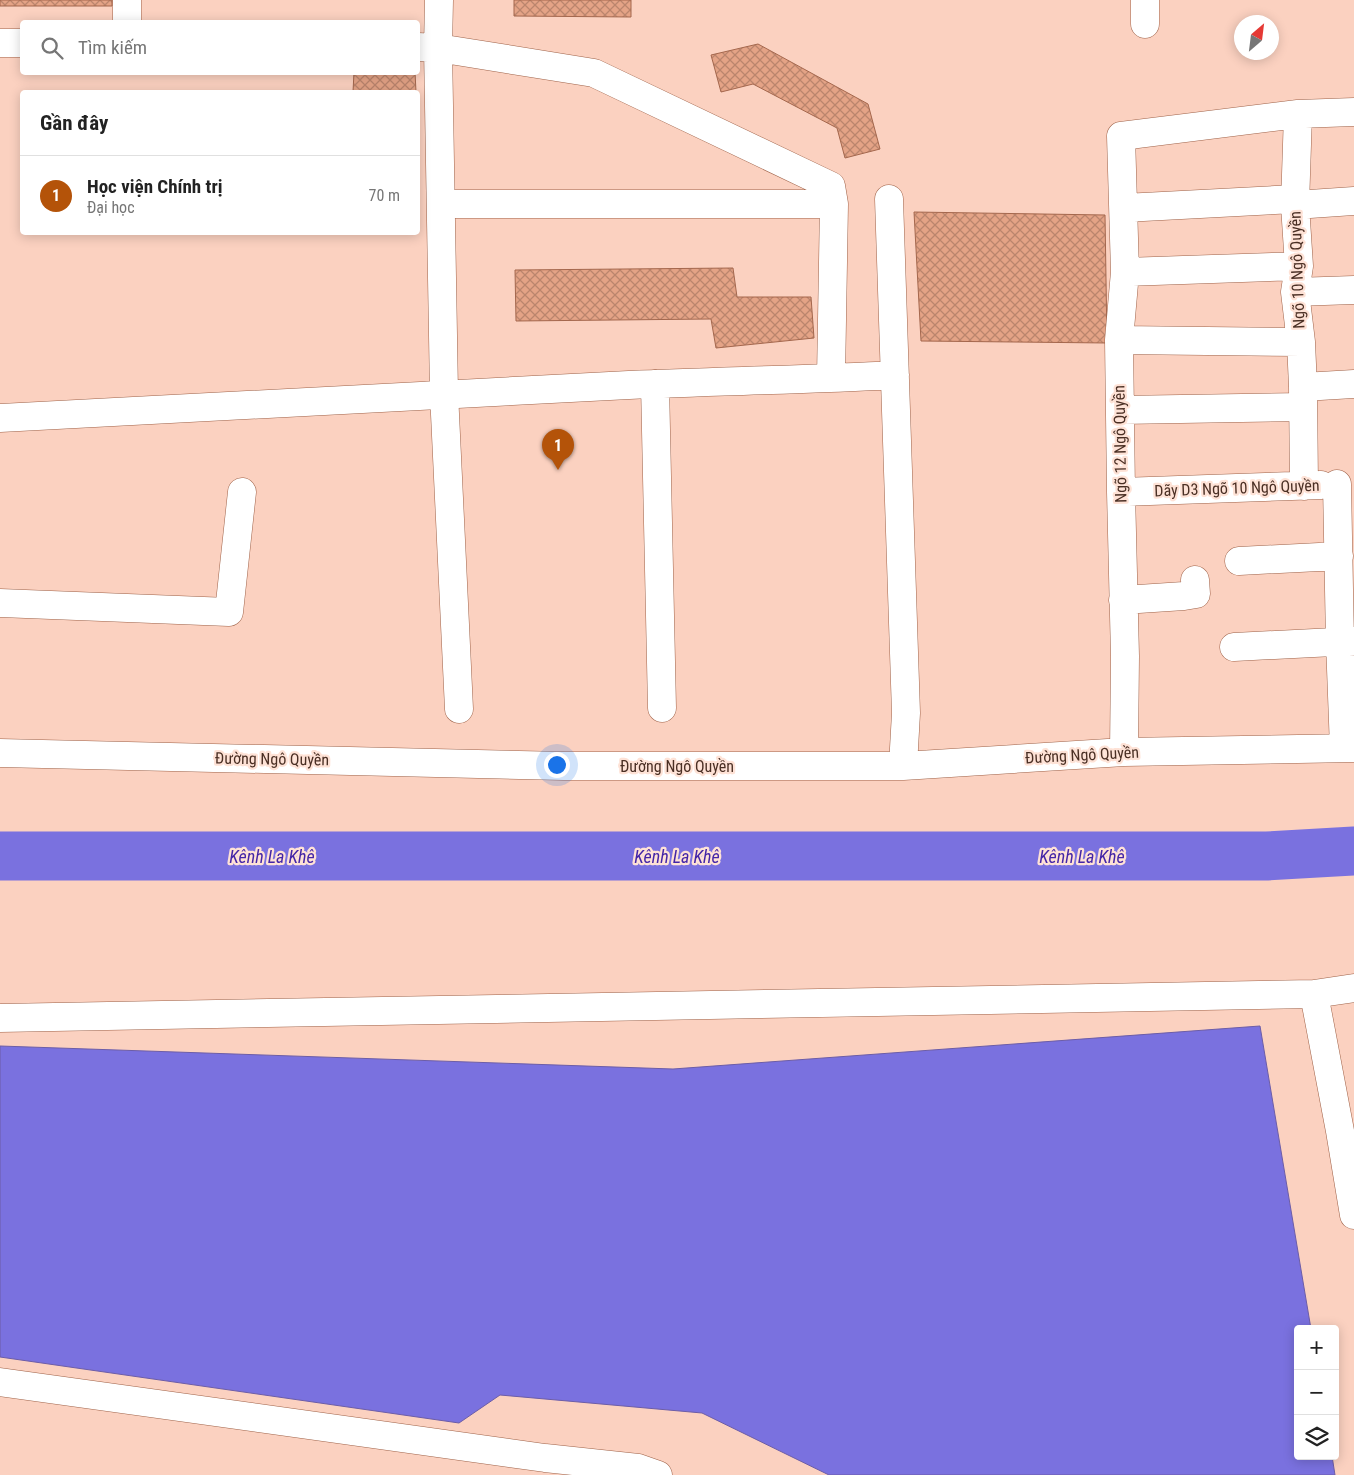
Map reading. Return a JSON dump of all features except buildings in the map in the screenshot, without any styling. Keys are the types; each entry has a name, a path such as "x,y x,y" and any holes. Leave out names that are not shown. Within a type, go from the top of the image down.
{"street":[{"path":"127,0 127,20"},
{"path":"439,0 428,48 441,204 444,393 459,709"},
{"path":"0,43 20,43"},
{"path":"428,48 594,73 831,186 834,204 831,378"},
{"path":"1298,114 1354,112"},
{"name":"Ngõ 12 Ngô Quyền","path":"1124,752 1125,656 1119,340 1125,272 1121,136 1298,114"},
{"name":"Ngõ 10 Ngô Quyền","path":"1298,114 1295,202 1303,397 1304,486"},
{"path":"888,199 906,714 903,766"},
{"path":"1124,208 1354,200"},
{"path":"441,204 834,204"},
{"path":"1125,272 1297,279 1354,290"},
{"path":"1119,340 1301,342"},
{"path":"0,418 444,393 895,375"},
{"path":"656,384 662,708"},
{"path":"1120,410 1303,397 1354,384"},
{"path":"1346,484 1344,561 1349,748"},
{"name":"Dãy D3 Ngõ 10 Ngô Quyền","path":"1121,492 1346,484"},
{"path":"0,603 229,612 242,492"},
{"path":"1239,561 1344,561"},
{"path":"1123,600 1196,594 1195,580"},
{"path":"1234,646 1347,642"},
{"name":"Đường Ngô Quyền","path":"0,753 564,766 903,766 1124,752 1349,748"},
{"path":"0,1018 1314,994 1354,988"},
{"path":"1314,994 1347,1130 1354,1215"},
{"path":"0,1382 545,1458 638,1468 658,1475"}],"shaded area":[{"path":"1260,1026 1310,1325 1294,1325 1294,1460 1333,1460 1335,1475 829,1475 702,1413 500,1395 459,1423 0,1357 0,1046 673,1069"}],"waterway":[{"name":"Kênh La Khê","path":"0,856 1267,856 1354,851"}],"place":[{"name":"Học viện Chính trị","path":"558,470"}]}
